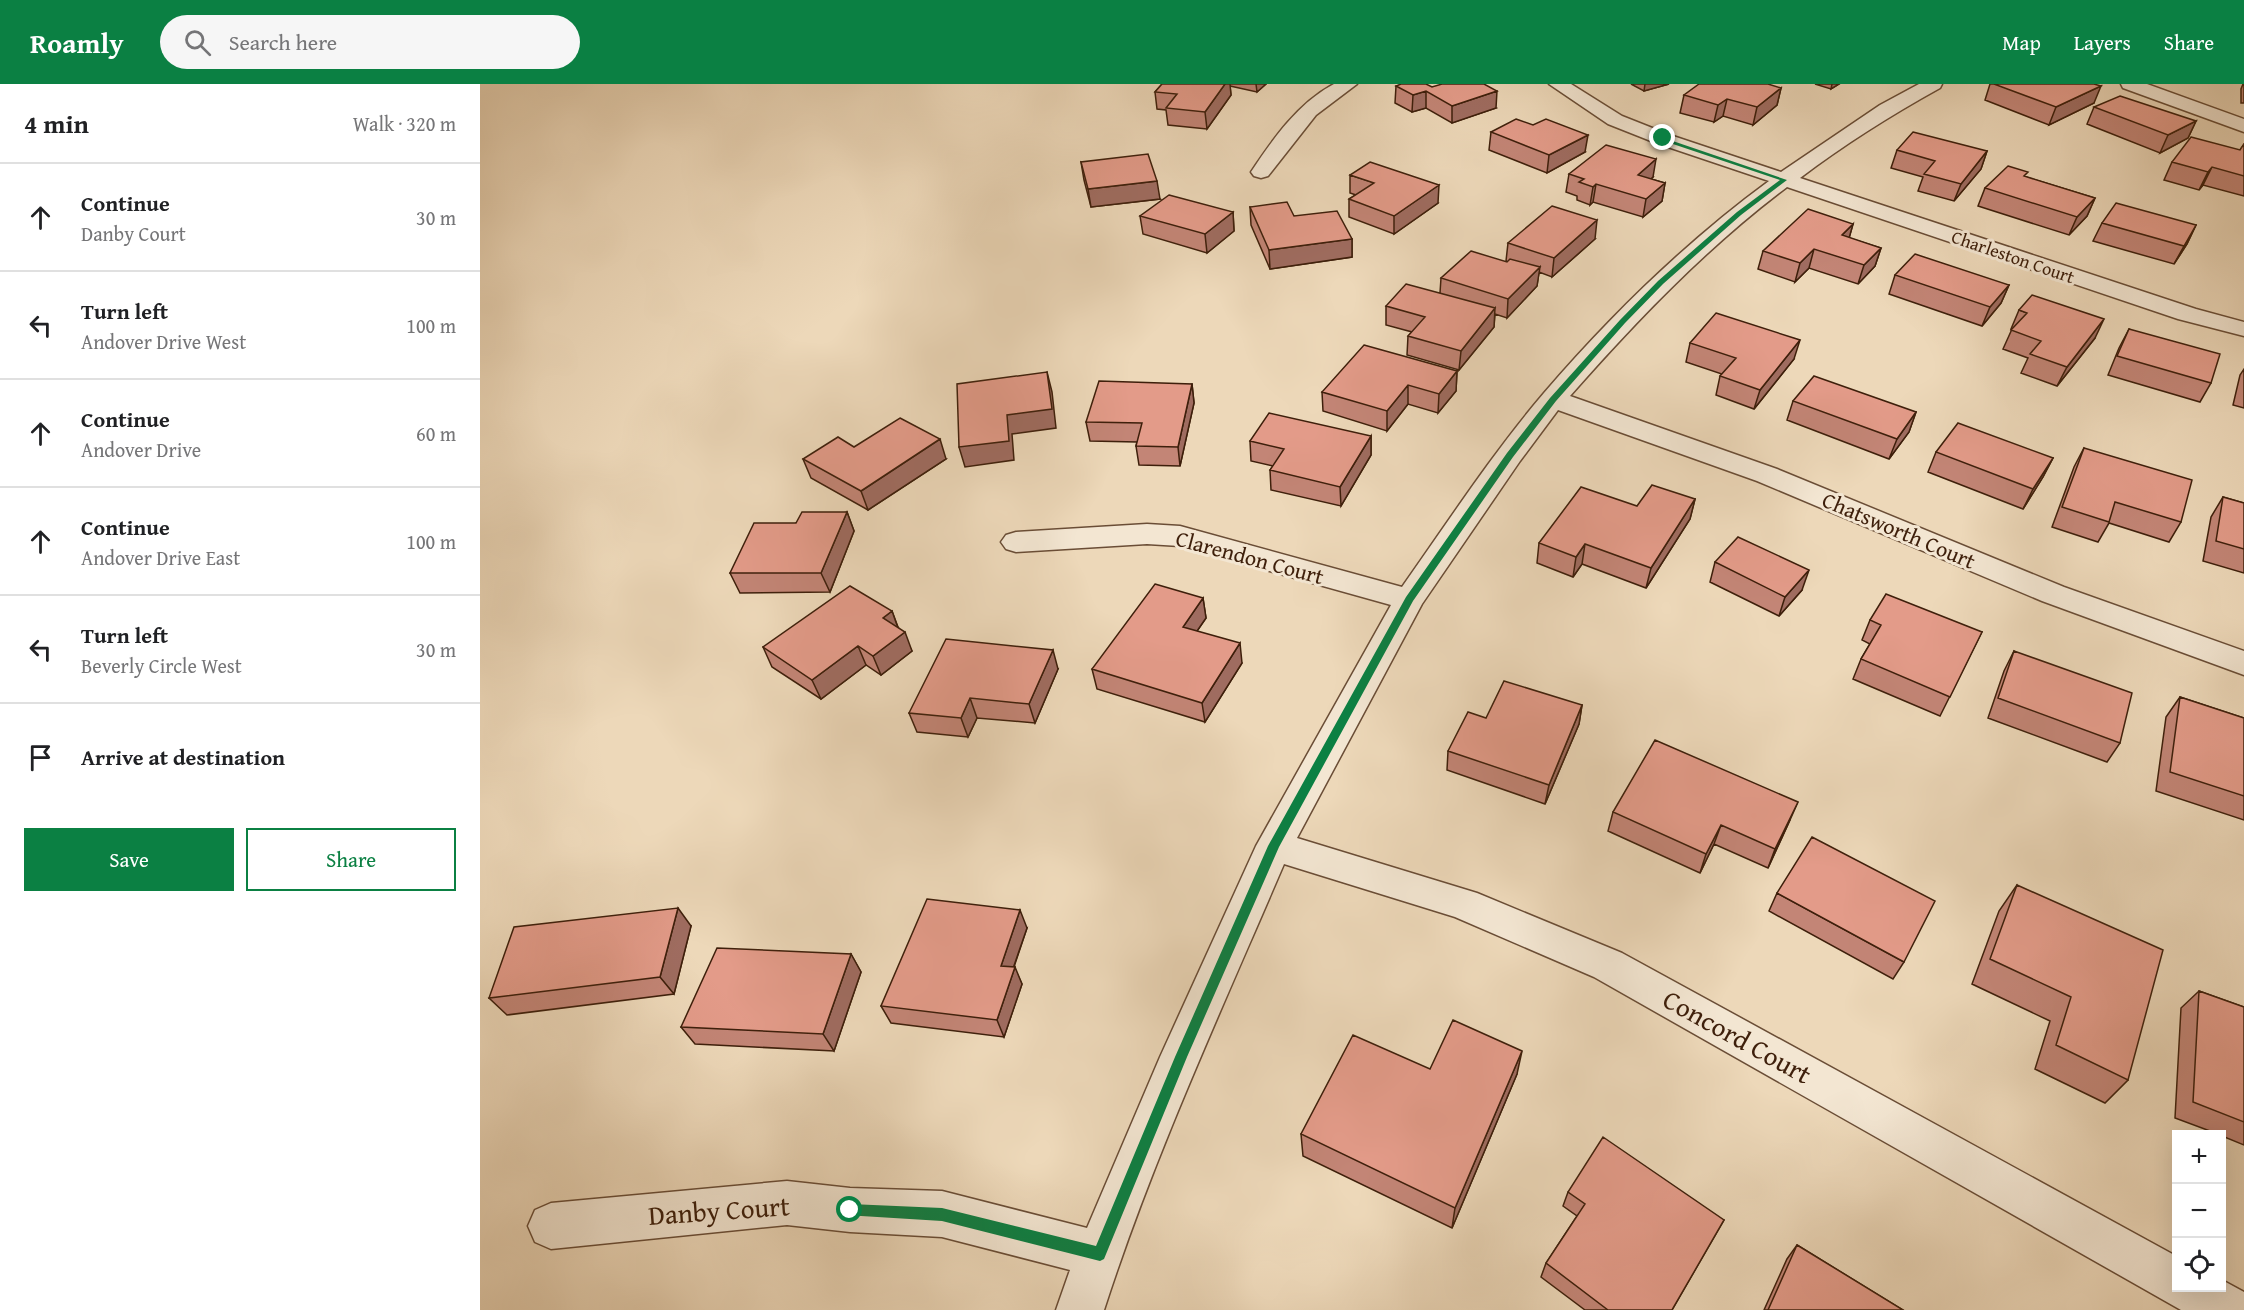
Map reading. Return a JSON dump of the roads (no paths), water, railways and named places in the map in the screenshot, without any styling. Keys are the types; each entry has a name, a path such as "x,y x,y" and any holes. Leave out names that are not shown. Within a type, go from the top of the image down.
{"street":[{"path":"1261,172 1294,126 1321,100 1348,84"},
{"name":"Charleston Court","path":"1558,84 1615,120 1663,138 2187,314 2244,329"},
{"path":"1080,1310 1100,1254 1181,1057 1274,846 1409,600 1510,455 1553,399 1660,283 1739,213 1784,180 1844,137 1933,84"},
{"path":"2130,84 2244,126"},
{"name":"Chatsworth Court","path":"1553,399 1767,475 2053,594 2244,663"},
{"name":"Clarendon Court","path":"1016,542 1147,534 1180,536 1409,600"},
{"name":"Concord Court","path":"1274,846 1464,904 1608,965 2172,1279"},
{"name":"Danby Court","path":"550,1226 787,1203 850,1210 942,1214 1100,1254"},
{"path":"2197,1292 2229,1310"}]}
